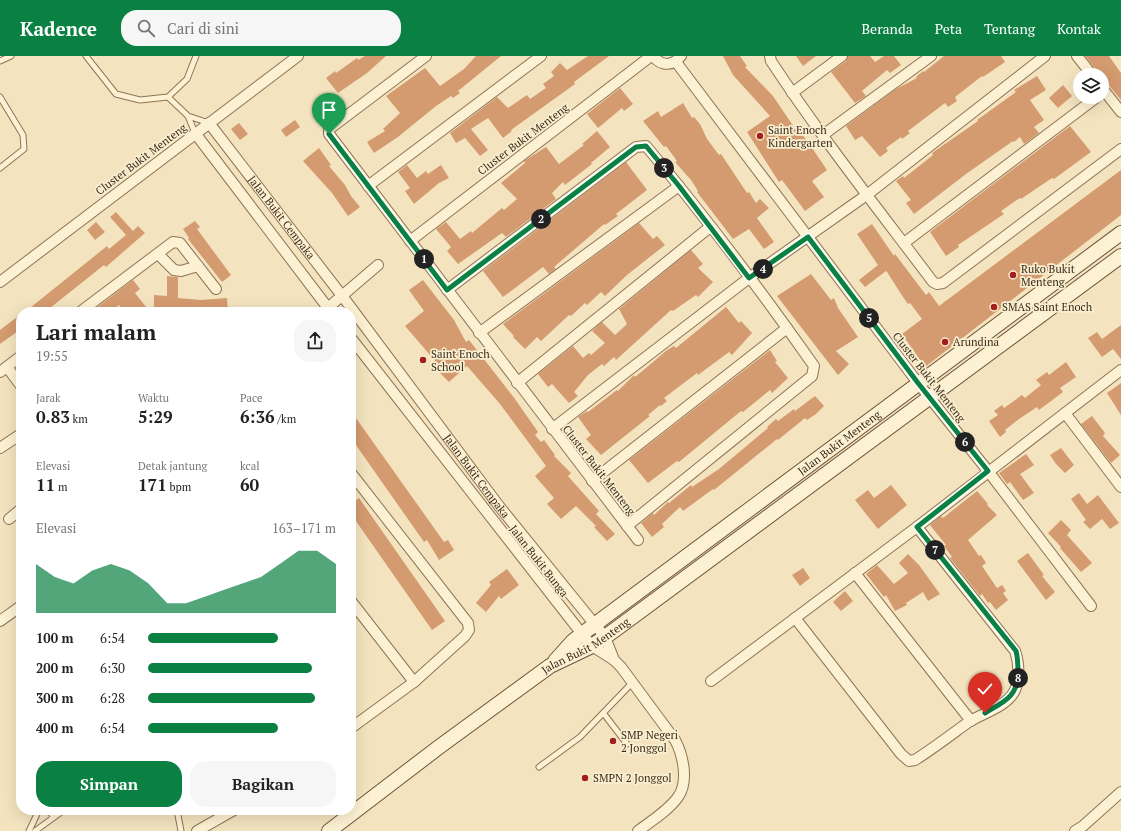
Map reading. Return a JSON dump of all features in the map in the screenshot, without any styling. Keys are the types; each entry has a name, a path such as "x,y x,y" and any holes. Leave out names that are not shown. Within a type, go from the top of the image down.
{"street":[{"name":"Cluster Bukit Menteng","path":"0,282 298,56"},
{"name":"Cluster Bukit Menteng","path":"426,56 329,130 329,134 341,152 552,430 638,540"},
{"path":"368,186 540,56"},
{"name":"Cluster Bukit Menteng","path":"410,241 652,56"},
{"path":"652,56 662,63 678,59"},
{"path":"770,56 771,61 792,93 933,282 937,284 943,283 1121,148"},
{"path":"792,93 842,56"},
{"path":"823,135 931,56"},
{"name":"Cluster Bukit Menteng","path":"552,430 749,278 868,194 1045,56"},
{"path":"1077,56 1086,68"},
{"name":"Cluster Bukit Menteng","path":"678,59 808,237 918,383 988,471 1090,606"},
{"path":"1109,100 1121,112"},
{"path":"904,243 1085,104"},
{"name":"Jalan Bukit Cempaka","path":"209,123 349,307"},
{"path":"195,133 324,307"},
{"name":"Cluster Bukit Menteng","path":"447,290 636,147 646,146 679,186 814,366 812,376 627,526"},
{"path":"479,333 679,186"},
{"path":"517,383 710,227"},
{"name":"Jalan Bukit Menteng","path":"550,666 573,641 582,634 1121,233"},
{"path":"87,307 172,243 180,243 216,289"},
{"path":"158,254 174,270 198,266"},
{"name":"Jalan Bukit Menteng","path":"550,666 592,646 605,637 1121,256"},
{"path":"331,307 378,265"},
{"name":"Jalan Bukit Cempaka","path":"356,316 499,506 605,637 614,660 633,682 675,740 681,751 683,763 683,780 679,795 668,808 638,831"},
{"path":"592,481 787,328"},
{"name":"Jalan Bukit Bunga","path":"356,344 420,425 488,516 582,634 592,646 614,660"},
{"path":"16,360 3,369 16,381"},
{"path":"711,681 917,527 1121,370"},
{"path":"1065,413 1121,487"},
{"path":"420,425 431,416"},
{"path":"0,448 16,437"},
{"path":"356,479 468,623 468,630 465,636 414,682 356,724"},
{"path":"488,516 499,506"},
{"path":"8,519 16,513"},
{"path":"794,618 901,754 909,761 919,758 971,721 1006,701 1015,691 1018,680 1018,658 1016,651 917,527"},
{"path":"855,573 971,721"},
{"path":"356,607 414,682"},
{"path":"0,621 16,610"},
{"path":"356,810 439,747 550,666"},
{"path":"1075,831 1083,826 1121,792"},
{"path":"197,831 225,815"},
{"path":"329,831 350,815"}],"lane":[{"path":"0,61 11,56"},
{"path":"86,56 116,94 140,100 168,97 187,79 196,56"},
{"path":"0,97 23,135 25,142 24,149 0,168"},
{"path":"168,97 188,116 195,133"},
{"path":"188,116 209,123"},
{"path":"539,767 580,737 604,714 633,682"},
{"path":"604,714 627,744"},
{"path":"29,831 37,815"},
{"path":"35,831 57,815"},
{"path":"178,815 181,831"}],"building":[{"path":"365,56 386,56 367,73 338,93 326,78 335,71 336,73 357,58 358,60"},
{"path":"476,56 501,56 458,91 460,93 453,98 451,96 436,106 398,137 374,153 367,142 385,131 383,129 400,113 386,96 425,68 440,86 464,69"},
{"path":"588,56 609,56 574,82 575,84 511,130 512,131 503,138 488,118 471,129 488,150 480,156 465,138 456,143 450,133 497,97 508,108 527,95 530,99 546,88 543,84 554,76 551,72 560,63 567,70"},
{"path":"723,56 740,56 747,66 745,67 773,96 798,133 800,132 808,142 827,170 812,181 824,197 805,211 782,180 779,182 747,132 770,116 733,75"},
{"path":"796,56 816,56 803,66"},
{"path":"848,56 870,56 875,62 884,56 894,56 901,65 890,73 887,70 862,91 866,96 855,103 831,72 846,61"},
{"path":"944,56 1001,56 1005,62 983,77 982,76 955,97 957,101 948,107 945,103 908,131 910,133 902,139 901,137 886,148 888,151 880,157 862,136 855,140 846,126 896,89 917,78 916,77 923,71 924,72"},
{"path":"1085,56 1109,56 1121,73 1121,100 1109,85 1109,68 1095,68"},
{"path":"1037,76 1046,90 1030,100 1044,120 1034,127 1039,133 1024,144 1020,137 1014,142 1013,141 966,174 914,214 906,203 911,200 896,181 903,176 904,178 933,155 932,153 1016,92 1014,90"},
{"path":"1063,85 1072,96 1058,108 1049,98"},
{"path":"620,88 633,104 624,111 622,108 598,128 587,114"},
{"path":"683,103 692,118 694,117 700,124 707,139 719,155 721,154 747,193 749,192 756,203 760,199 769,208 757,218 774,242 764,249 749,229 733,239 697,192 698,191 691,180 675,162 677,161 666,146 664,147 643,121 658,111 661,117"},
{"path":"295,120 300,127 286,137 281,130"},
{"path":"239,123 248,134 240,140 231,129"},
{"path":"1070,126 1091,152 1054,179 1052,178 1001,211 1004,214 958,245 959,247 946,256 930,232"},
{"path":"597,131 610,147 591,163 592,164 565,185 563,182 552,193 556,199 506,237 502,233 458,264 447,251 451,247 436,229 446,222 460,239 471,231 472,233 502,208 504,210 517,199 501,183 525,163 524,161 546,147 559,164 584,145 582,144"},
{"path":"319,148 331,165 329,166 345,185 351,196 360,207 348,216 332,193 303,161"},
{"path":"626,162 647,190 616,214 618,216 605,225 604,224 554,267 556,269 549,274 543,267 503,297 483,271"},
{"path":"407,165 417,178 426,171 428,174 441,165 449,178 439,183 414,204 405,191 410,188 398,172"},
{"name":"Ruko Bukit Menteng","path":"1121,170 1121,215 925,367 902,334 922,319 910,303 908,304 887,272 886,271 865,287 859,280 878,265 857,234 872,224 894,256 895,254 926,295 929,292 939,306"},
{"path":"116,212 133,231 138,226 145,233 106,267 104,265 51,307 31,307 107,246 109,249 126,235 110,217"},
{"path":"195,221 200,227 197,229 231,275 222,282 188,239 189,238 183,229"},
{"path":"96,222 105,232 95,240 87,230"},
{"path":"639,223 653,239 657,236 665,245 627,275 605,296 601,292 587,305 585,303 571,316 569,315 541,341 537,337 525,349 513,337 514,336 503,324"},
{"path":"691,250 703,264 698,268 713,282 698,297 696,295 673,311 671,310 616,360 614,357 604,366 602,364 588,375 574,392 578,396 569,403 552,384 548,387 538,374 573,346 583,358 589,353 591,355 605,343 592,331 602,322 615,335 627,324 619,309"},
{"path":"811,274 831,300 834,298 838,308 858,337 836,351 849,364 838,375 777,296"},
{"path":"167,276 178,277 178,298 201,300 227,298 228,307 154,307 154,295 167,296"},
{"path":"133,280 140,289 135,293 146,307 120,307 119,305 116,307 98,307"},
{"path":"423,280 454,320 466,342 469,340 515,399 538,432 535,435 541,442 544,440 555,455 554,456 571,473 568,476 599,511 596,514 615,534 607,541 594,527 596,526 576,506 561,519 547,504 554,498 535,476 546,466 500,404 467,366 449,382 440,373 443,370 405,326 424,311 409,290"},
{"path":"726,307 739,323 741,321 752,333 732,355 729,352 698,375 697,373 664,398 667,401 661,406 660,405 648,415 650,416 601,455 586,439 591,435 578,417 587,411 588,412 617,390 618,391 634,375 635,377 667,350 674,346 676,348"},
{"path":"16,318 16,333 0,344 0,330"},
{"path":"1121,325 1121,359 1113,349 1102,357 1088,338 1097,332 1102,339"},
{"path":"770,350 777,361 775,362 788,378 772,393 770,390 743,412 741,411 679,462 677,461 648,483 629,460"},
{"path":"1066,362 1076,377 1060,388 1063,392 1039,410 1037,407 1019,419 1005,430 1006,432 1000,437 989,421 998,415 994,411 1002,405 1004,408 1022,395 1025,398 1041,385 1036,380 1047,372 1049,375"},
{"path":"1121,383 1121,415 1107,393"},
{"path":"815,396 824,406 816,414 807,420 805,418 714,490 713,489 683,511 680,507 662,524 664,527 652,537 641,523 653,513 654,515 668,502 669,503 691,485 692,487 719,469 768,428 767,427 776,419 778,421 794,409 795,411"},
{"path":"1092,416 1105,433 1103,436 1120,455 1111,463 1081,424"},
{"path":"356,418 444,542 448,540 454,550 439,560 427,540 424,542 356,445"},
{"path":"1061,448 1074,465 1065,473 1050,455"},
{"path":"1026,454 1034,465 1020,474 1034,493 1023,500 1010,482 1007,484 999,473"},
{"path":"891,485 907,505 878,529 855,500 868,490 874,498"},
{"path":"977,491 988,504 987,505 997,515 968,540 986,563 982,566 997,588 1002,585 1006,591 1003,593 1008,600 996,610 990,602 988,603 982,594 980,596 950,558 952,557 944,546 946,545 930,525 941,516 943,518"},
{"path":"1079,493 1087,504 1098,495 1119,523 1110,529 1102,519 1090,529 1083,522 1086,520 1071,499"},
{"path":"359,498 445,621 432,630 356,521 356,500"},
{"path":"1061,520 1071,530 1067,535 1092,563 1081,572 1048,533"},
{"path":"1028,553 1044,575 1042,576 1055,592 1046,600 1017,561"},
{"path":"908,554 919,565 940,594 928,601 923,592 906,603 907,605 895,611 886,595 884,597 866,574 877,565 894,584 908,573 899,563"},
{"path":"803,568 810,578 800,586 792,575"},
{"path":"507,569 519,585 501,599 499,596 486,612 476,603 491,585 489,582"},
{"path":"845,591 853,601 841,611 833,602"}],"place":[{"name":"Saint Enoch Kindergarten","path":"760,136"},
{"name":"Ruko Bukit Menteng","path":"1013,275"},
{"name":"SMAS Saint Enoch","path":"994,307"},
{"name":"Arundina","path":"945,342"},
{"name":"Saint Enoch School","path":"423,360"},
{"name":"SMP Negeri 2 Jonggol","path":"613,741"},
{"name":"SMPN 2 Jonggol","path":"585,778"}],"route":[{"path":"329,134 341,152 447,290 636,147 641,146 646,146 679,186 749,278 808,237 918,383 988,471 917,527 1016,651 1018,658 1018,680 1015,691 1006,701 985,713"}]}
